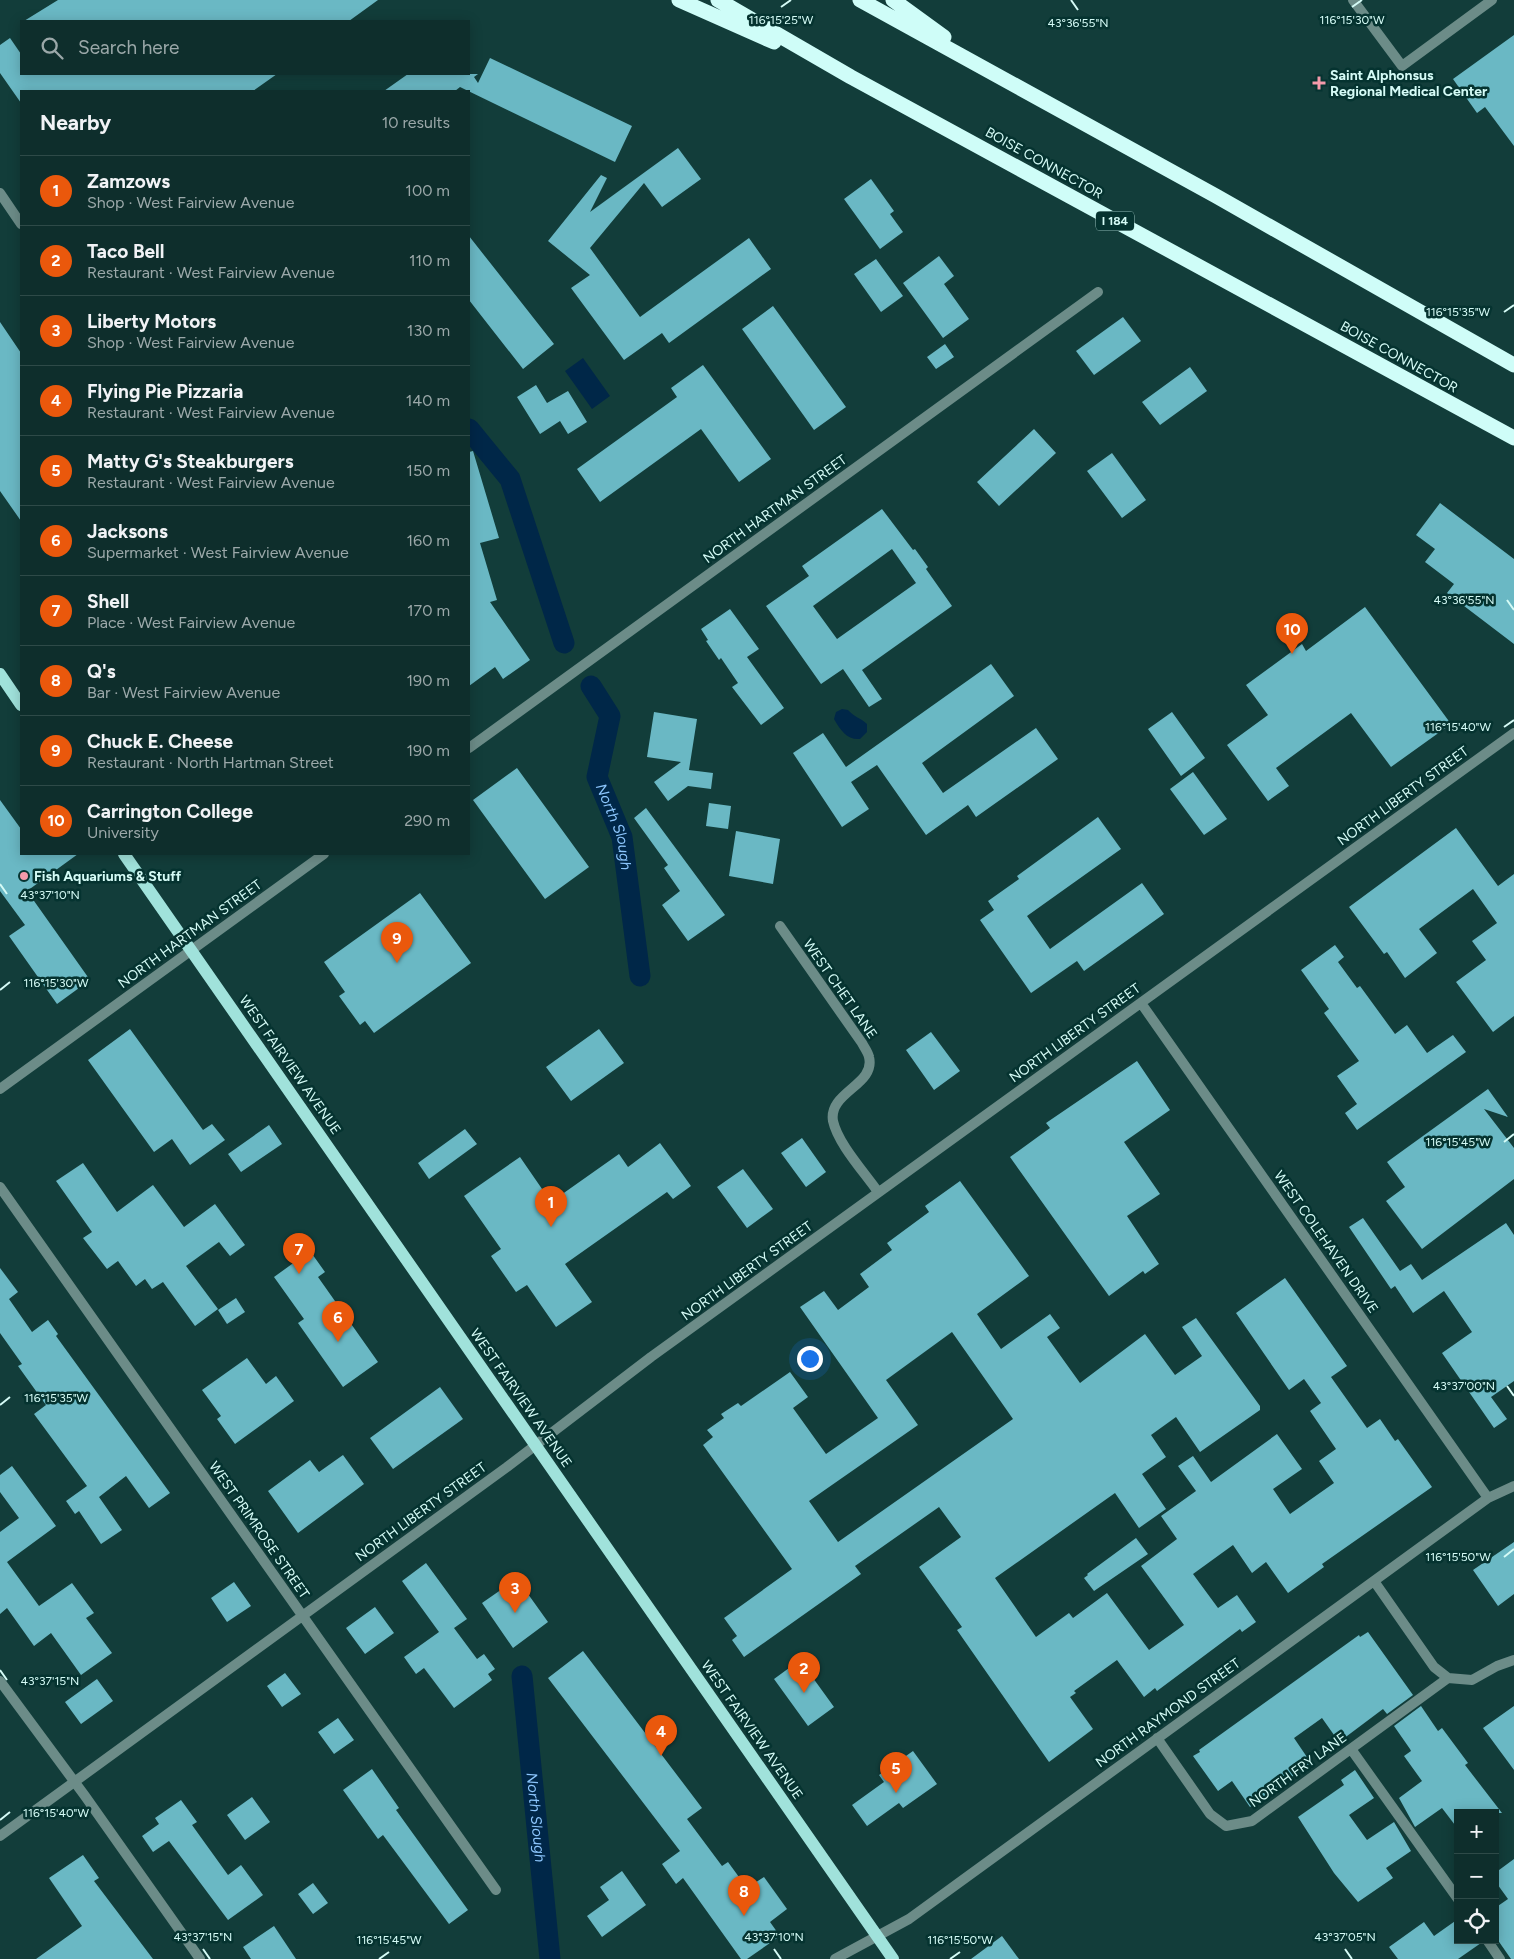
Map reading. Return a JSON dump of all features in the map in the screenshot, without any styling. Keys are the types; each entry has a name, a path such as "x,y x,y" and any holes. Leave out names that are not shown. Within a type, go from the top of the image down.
{"highway":[{"path":"680,0 851,77"},
{"name":"BOISE CONNECTOR","path":"718,0 851,77 1514,438"},
{"path":"860,0 1514,364"},
{"path":"893,0 1000,77"}],"main road":[{"path":"0,674 20,702"},
{"name":"WEST FAIRVIEW AVENUE","path":"125,855 893,1959"}],"street":[{"path":"1353,0 1402,66 1492,0"},
{"path":"0,193 20,223"},
{"name":"NORTH HARTMAN STREET","path":"470,747 1098,292"},
{"name":"NORTH LIBERTY STREET","path":"0,1836 536,1445 651,1357 1514,733"},
{"name":"NORTH HARTMAN STREET","path":"0,1089 323,855"},
{"name":"WEST CHET LANE","path":"780,926 870,1057 867,1070 856,1085 840,1098 833,1118 837,1134 878,1192"},
{"name":"WEST COLEHAVEN DRIVE","path":"1141,1003 1488,1498"},
{"name":"WEST PRIMROSE STREET","path":"0,1187 496,1890"},
{"name":"NORTH RAYMOND STREET","path":"835,1959 876,1935 909,1919 1488,1498 1514,1486"},
{"path":"1374,1581 1434,1667 1448,1678 1472,1680 1497,1666 1514,1660"},
{"name":"NORTH FRY LANE","path":"1157,1738 1210,1814 1226,1826 1252,1821 1448,1678"},
{"path":"0,1682 200,1959"},
{"path":"1351,1749 1454,1893"},
{"path":"1490,1944 1500,1959"}],"water":[{"path":"583,358 610,396 592,409 565,371"},
{"path":"842,709 848,710 867,724 867,732 860,739 848,736 834,719 836,712"}],"building":[{"path":"58,0 378,0 350,20 26,20"},
{"path":"1514,35 1514,146 1485,107 1477,113 1453,79"},
{"path":"10,38 20,53 20,75 276,75 254,90 20,90 20,102 0,73 0,45"},
{"path":"490,58 632,126 615,162 470,92 470,90 460,87 456,90 385,90 407,75 478,74 474,77 478,83"},
{"path":"678,148 701,179 662,207 644,183 590,248 640,317 749,238 771,269 669,343 662,333 624,360 571,288 590,275 548,241 601,175 607,178 590,212"},
{"path":"871,179 894,211 890,214 903,232 880,249 844,199"},
{"path":"470,237 554,344 523,369 470,301"},
{"path":"939,256 954,276 944,284 969,319 943,338 903,283"},
{"path":"876,259 903,296 881,312 854,274"},
{"path":"773,306 846,407 814,430 742,329"},
{"path":"1123,317 1141,341 1094,375 1076,351"},
{"path":"0,322 20,352 20,520 0,491"},
{"path":"945,344 954,357 936,369 927,357"},
{"path":"703,365 771,459 739,482 701,429 600,502 577,469 677,397 671,388"},
{"path":"1190,367 1207,391 1160,425 1142,402"},
{"path":"536,385 547,403 568,391 587,422 568,434 560,421 540,434 517,397"},
{"path":"1034,429 1056,453 999,506 977,482"},
{"path":"473,451 499,538 480,543 497,600 490,602 530,660 503,679 495,667 470,685 470,452"},
{"path":"1112,453 1146,500 1122,518 1087,471"},
{"path":"1440,503 1514,559 1514,644 1447,593 1454,584 1425,562 1435,549 1416,535"},
{"path":"882,509 928,567 926,569 952,606 862,670 882,699 869,707 843,669 821,684 766,606 809,576 802,566","holes":["892,549 916,583 837,639 813,606"]},
{"path":"1365,607 1451,724 1391,767 1351,713 1276,768 1289,786 1268,801 1227,745 1268,715 1246,685 1302,644 1306,651"},
{"path":"730,609 759,649 747,657 784,708 761,725 732,687 738,683 721,658 719,660 706,641 708,640 701,629"},
{"path":"991,664 1014,696 922,763 943,793 1036,728 1058,759 976,817 968,805 926,835 877,765 851,782 869,809 842,827 793,753 823,733 846,767"},
{"path":"654,712 697,719 689,770 713,773 711,789 688,786 668,801 654,782 681,762 647,757"},
{"path":"1172,712 1205,758 1181,776 1148,729"},
{"path":"517,768 589,867 545,899 473,800"},
{"path":"1193,772 1227,819 1204,835 1170,789"},
{"path":"0,800 20,828 20,855 77,855 27,891 90,980 57,1004 9,936 25,925 0,891"},
{"path":"709,803 731,806 728,829 706,826"},
{"path":"646,808 725,915 688,941 662,905 680,891 664,868 668,865 634,818"},
{"path":"1098,817 1121,849 1027,916 1050,949 1142,883 1164,914 1084,971 1077,961 1031,993 980,920 994,910 988,901 1019,879 1017,876"},
{"path":"1456,828 1498,886 1514,874 1514,1016 1493,1032 1456,982 1486,960 1472,941 1497,923 1473,889 1419,929 1437,953 1405,978 1387,952 1384,954 1349,907"},
{"path":"736,831 780,839 773,884 729,876"},
{"path":"420,893 471,963 374,1033 365,1021 360,1025 339,996 345,992 324,962"},
{"path":"1335,945 1344,957 1338,962 1357,988 1360,986 1395,1034 1407,1025 1427,1053 1453,1035 1466,1052 1357,1130 1345,1113 1357,1104 1337,1076 1359,1061 1324,1013 1329,1009 1301,970"},
{"path":"130,1029 203,1130 212,1124 225,1140 190,1165 172,1139 154,1152 88,1060"},
{"path":"599,1029 624,1063 571,1101 546,1067"},
{"path":"931,1032 960,1071 934,1090 906,1050"},
{"path":"1137,1061 1170,1110 1124,1142 1160,1194 1127,1216 1159,1264 1145,1274 1143,1271 1109,1296 1010,1157 1050,1128 1046,1123"},
{"path":"1488,1089 1508,1117 1484,1109 1514,1148 1514,1179 1422,1249 1386,1201 1405,1187 1387,1162"},
{"path":"269,1125 282,1144 241,1172 228,1154"},
{"path":"465,1129 477,1144 429,1179 418,1163"},
{"path":"802,1138 826,1172 806,1187 781,1153"},
{"path":"660,1143 691,1186 673,1199 667,1192 565,1264 592,1302 556,1327 527,1285 516,1292 491,1256 501,1249 464,1196 520,1157 551,1202 619,1154 628,1167"},
{"path":"83,1163 117,1212 153,1185 184,1227 215,1204 245,1245 230,1256 219,1242 186,1266 218,1309 195,1326 163,1282 152,1289 145,1279 136,1286 118,1261 107,1269 83,1238 92,1232 56,1181"},
{"path":"743,1169 773,1209 747,1228 717,1187"},
{"path":"960,1181 1029,1276 977,1314 1001,1349 1050,1314 1060,1328 1047,1337 1080,1383 1145,1334 1175,1375 1202,1356 1182,1327 1196,1318 1260,1406 1260,1410 1200,1452 1176,1417 1151,1435 1166,1457 1142,1474 1166,1509 1139,1528 1115,1493 995,1578 1036,1637 1069,1613 1073,1618 1107,1593 1149,1650 1184,1625 1141,1566 1177,1539 1161,1516 1196,1491 1178,1466 1193,1456 1211,1482 1277,1434 1302,1469 1273,1489 1290,1514 1334,1483 1319,1461 1336,1449 1310,1411 1321,1403 1304,1379 1289,1390 1236,1313 1285,1278 1347,1366 1331,1377 1367,1428 1380,1419 1395,1441 1398,1439 1432,1487 1322,1564 1324,1567 1288,1593 1266,1562 1252,1573 1233,1545 1193,1574 1218,1608 1237,1595 1256,1622 1242,1632 1240,1629 1157,1691 1155,1688 1144,1697 1117,1660 1074,1691 1076,1693 1070,1697 1093,1729 1049,1762 957,1630 962,1627 919,1567 961,1537 939,1507 855,1566 861,1574 744,1657 732,1640 737,1636 724,1618 792,1569 703,1445 713,1437 707,1430 724,1418 721,1414 738,1403 741,1406 790,1372 808,1397 793,1408 826,1454 878,1418 800,1307 824,1291 838,1310 869,1287 860,1274 892,1250 887,1243 929,1212 925,1206","holes":["952,1332 1013,1419 838,1542 809,1501 918,1425 886,1380"]},
{"path":"1363,1218 1400,1271 1411,1264 1422,1280 1506,1223 1514,1235 1514,1381 1491,1397 1507,1419 1494,1428 1442,1353 1472,1332 1444,1291 1413,1313 1395,1286 1391,1289 1349,1227"},
{"path":"310,1251 325,1272 318,1277 378,1362 343,1387 298,1323 304,1319 274,1277"},
{"path":"0,1268 18,1292 9,1299 32,1332 48,1320 58,1334 56,1336 170,1493 149,1508 126,1476 99,1497 122,1530 101,1544 79,1511 75,1514 66,1501 87,1486 34,1414 46,1405 18,1366 22,1364 0,1333"},
{"path":"236,1298 245,1312 227,1324 218,1310"},
{"path":"247,1358 266,1384 276,1376 294,1401 235,1444 217,1419 221,1416 202,1390"},
{"path":"440,1387 463,1419 393,1469 370,1438"},
{"path":"343,1455 364,1484 298,1533 268,1491 310,1460 319,1472"},
{"path":"12,1466 56,1526 7,1562 39,1606 72,1583 94,1613 86,1618 112,1653 81,1675 51,1633 34,1646 7,1608 0,1614 0,1532 19,1518 0,1492 0,1475"},
{"path":"1136,1538 1148,1554 1094,1591 1084,1578 1087,1574"},
{"path":"1514,1542 1514,1594 1498,1606 1473,1570"},
{"path":"426,1563 467,1619 454,1628 477,1659 484,1654 495,1669 488,1674 492,1680 454,1708 424,1668 416,1674 404,1657 439,1632 402,1581"},
{"path":"518,1580 548,1622 513,1648 482,1603 512,1582 513,1584"},
{"path":"234,1582 251,1606 227,1622 211,1598"},
{"path":"375,1607 394,1633 365,1654 346,1628"},
{"path":"1368,1632 1413,1695 1387,1714 1383,1709 1339,1742 1322,1718 1294,1738 1311,1763 1250,1807 1232,1781 1218,1791 1193,1756 1359,1635 1360,1637"},
{"path":"583,1651 702,1808 687,1819 722,1866 728,1862 747,1888 764,1877 787,1909 770,1922 780,1936 747,1959 741,1959 683,1878 676,1884 662,1864 680,1851 548,1678"},
{"path":"800,1660 834,1707 808,1726 774,1679"},
{"path":"285,1673 301,1694 282,1707 267,1686"},
{"path":"97,1679 113,1701 81,1724 65,1702"},
{"path":"1421,1706 1438,1731 1442,1728 1468,1763 1465,1765 1499,1809 1454,1809 1454,1824 1442,1808 1415,1827 1399,1798 1422,1781 1404,1756 1411,1751 1394,1726"},
{"path":"1514,1706 1514,1770 1483,1728"},
{"path":"338,1718 354,1740 334,1754 318,1732"},
{"path":"913,1751 937,1784 903,1808 899,1803 867,1826 852,1805 884,1782 879,1775"},
{"path":"372,1769 399,1808 396,1810 468,1910 449,1924 383,1835 378,1839 343,1790"},
{"path":"1355,1770 1374,1798 1349,1815 1367,1840 1394,1822 1411,1851 1386,1868 1393,1878 1358,1902 1334,1873 1298,1817 1344,1785 1341,1780"},
{"path":"252,1797 270,1822 245,1840 227,1815"},
{"path":"181,1800 197,1822 192,1825 228,1875 241,1865 263,1895 228,1920 169,1841 153,1852 142,1836 159,1824 155,1818"},
{"path":"83,1855 99,1878 94,1881 153,1959 36,1959 82,1926 49,1878"},
{"path":"1514,1859 1514,1959 1511,1959 1499,1942 1499,1905 1508,1899 1499,1887 1499,1870"},
{"path":"622,1871 646,1905 602,1937 587,1916 609,1900 600,1887"},
{"path":"313,1883 328,1903 313,1914 298,1894"},
{"path":"1424,1922 1434,1936 1454,1922 1454,1944 1480,1944 1458,1959 1398,1959 1389,1947"},
{"path":"274,1926 296,1959 251,1959 243,1947"},
{"path":"1002,1936 1019,1959 971,1959"}],"waterway":[{"name":"North Slough","path":"470,430 510,479 564,643"},
{"name":"North Slough","path":"591,686 610,716 597,777 622,837 640,976"},
{"name":"North Slough","path":"522,1676 550,1959"}],"place":[{"name":"Saint Alphonsus Regional Medical Center","path":"1319,83"},
{"name":"Carrington College","path":"1292,654"},
{"name":"Fish Aquariums & Stuff","path":"24,876"},
{"name":"Chuck E. Cheese","path":"397,963"},
{"name":"Zamzows","path":"551,1227"},
{"name":"Shell","path":"299,1274"},
{"name":"Jacksons","path":"338,1342"},
{"name":"Liberty Motors","path":"515,1613"},
{"name":"Taco Bell","path":"804,1693"},
{"name":"Flying Pie Pizzaria","path":"661,1756"},
{"name":"Matty G's Steakburgers","path":"896,1793"},
{"name":"Q's","path":"744,1916"}]}
